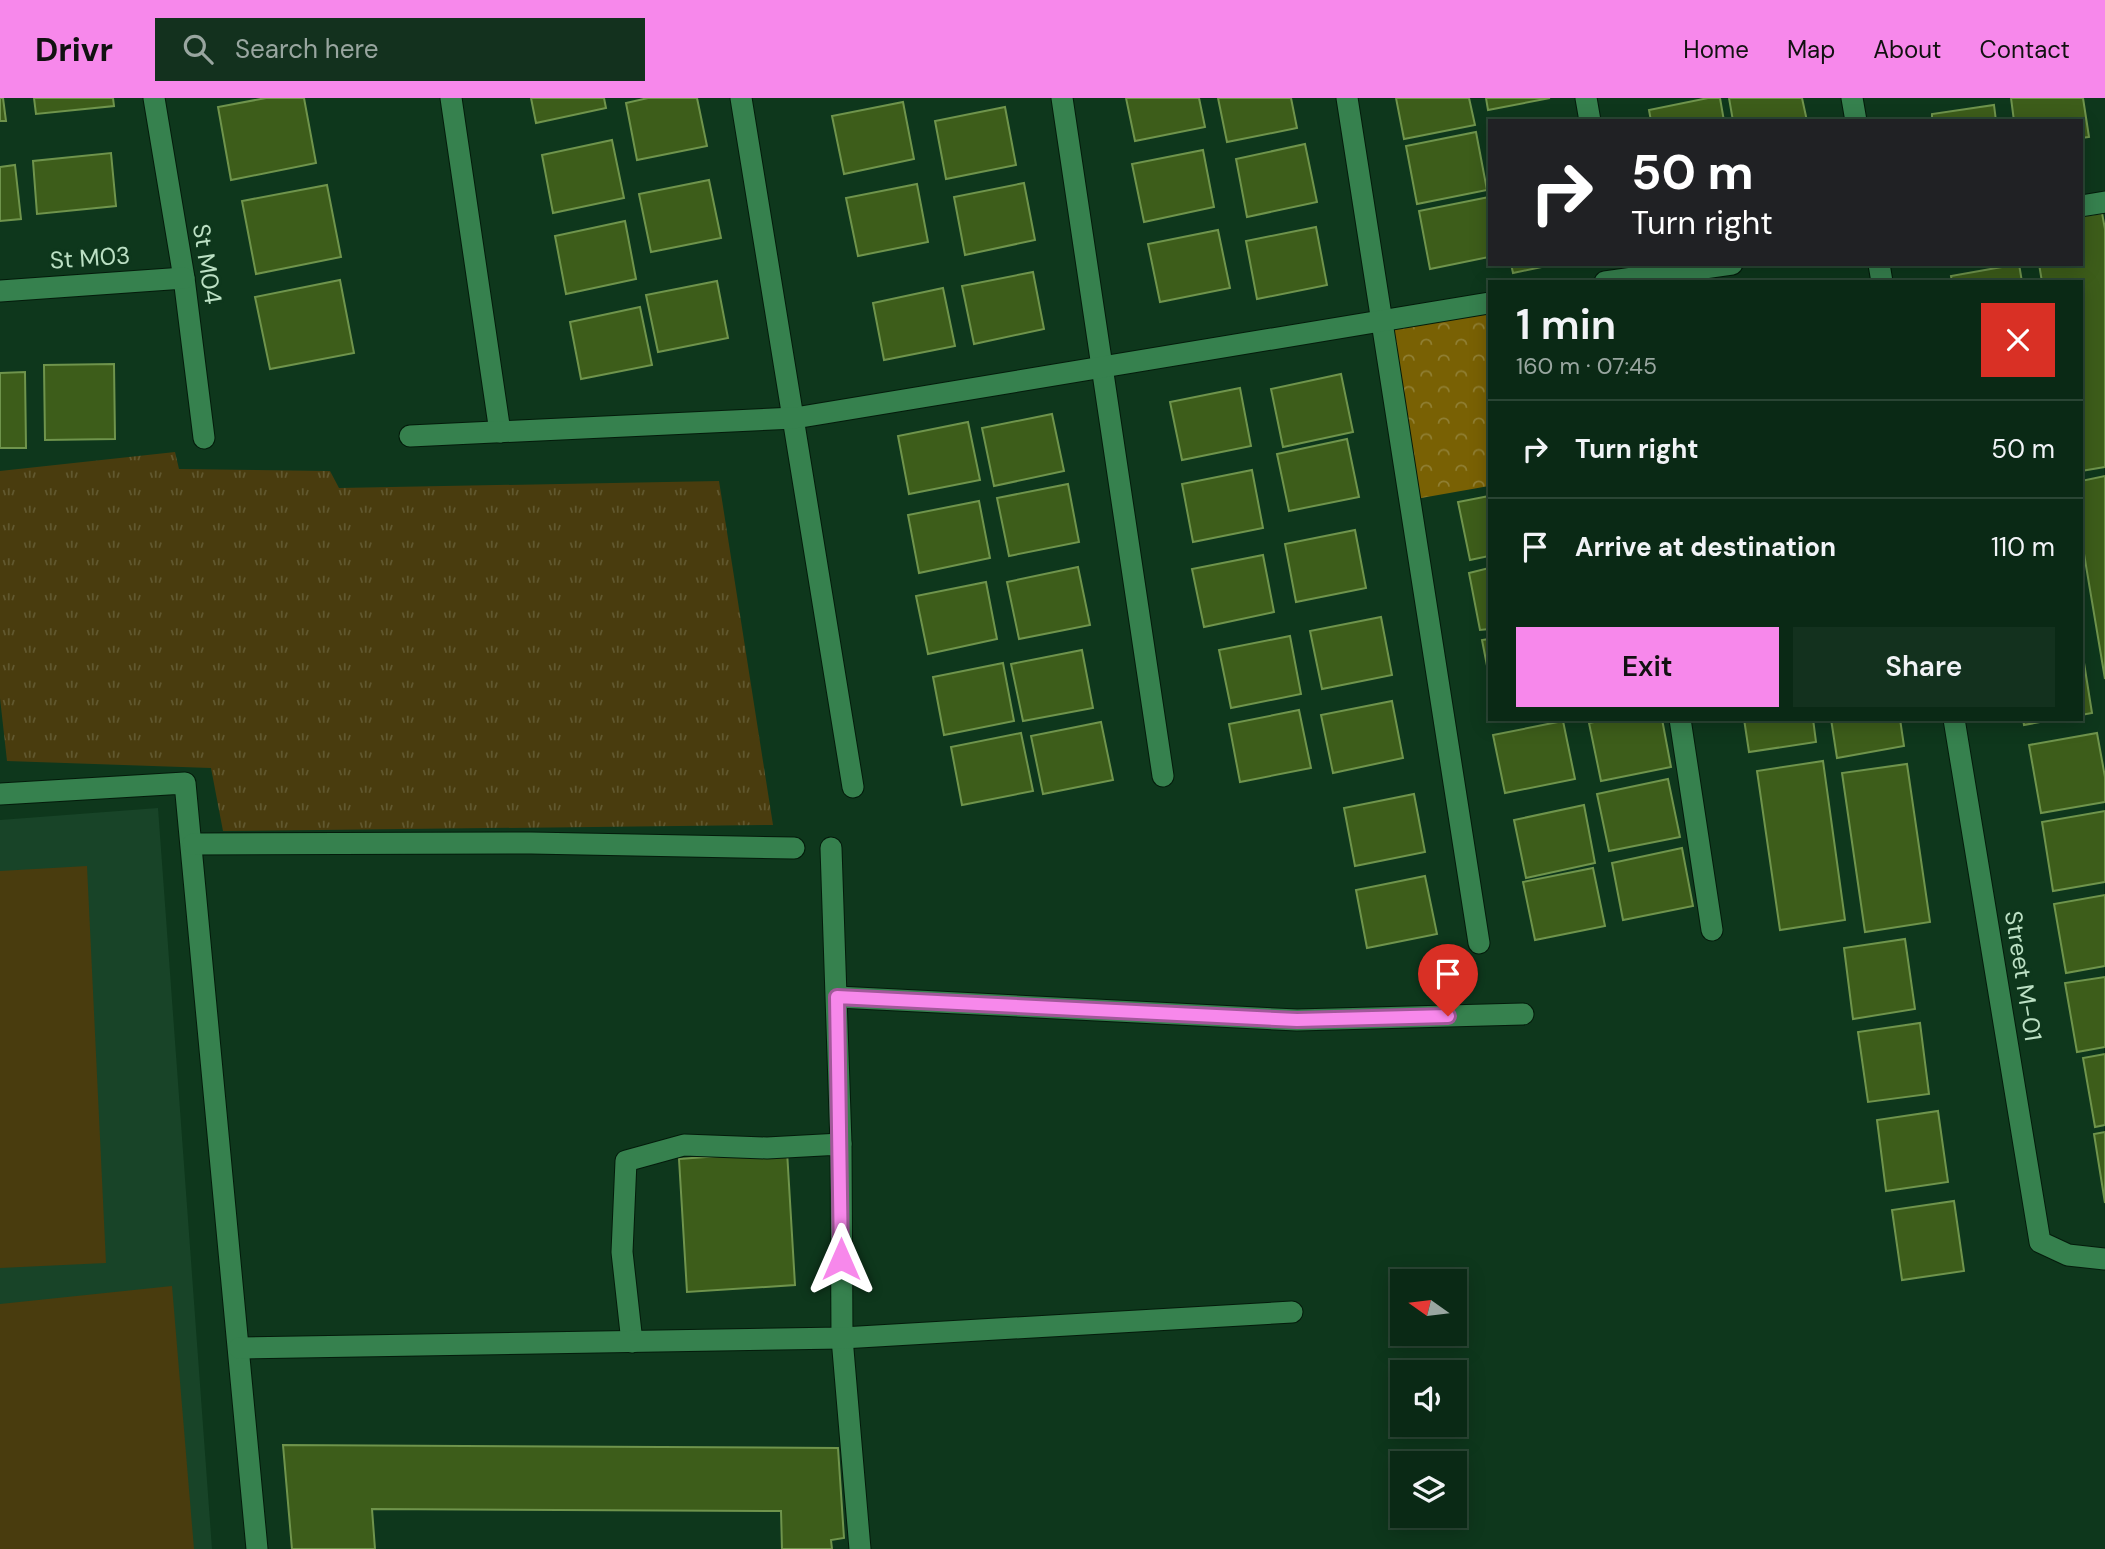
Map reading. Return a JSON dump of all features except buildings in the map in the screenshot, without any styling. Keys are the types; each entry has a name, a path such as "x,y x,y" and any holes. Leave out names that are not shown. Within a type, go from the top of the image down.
{"street":[{"name":"St M04","path":"153,98 184,278 204,438"},
{"path":"452,98 500,432"},
{"path":"741,98 853,787"},
{"path":"1062,98 1163,776"},
{"path":"1347,98 1479,943"},
{"path":"1586,98 1590,119"},
{"path":"1852,98 1856,119"},
{"path":"2083,206 2105,202"},
{"path":"1611,277 1673,274 1720,266"},
{"name":"St M03","path":"0,291 184,278"},
{"path":"410,436 795,418 1488,303"},
{"path":"1680,721 1712,930"},
{"name":"Street M-01","path":"1954,721 2040,1242 2068,1255 2105,1259"},
{"path":"0,794 185,783 193,844 257,1549"},
{"path":"193,844 518,843 794,848"},
{"path":"831,848 841,1144 842,1338 860,1549"},
{"path":"837,997 1297,1020 1523,1014"},
{"path":"632,1342 622,1252 626,1161 684,1145 767,1148 841,1144"},
{"path":"239,1348 842,1338 1292,1311"}],"shaded area":[{"path":"158,808 212,1549 0,1549 0,820"}],"green space":[{"path":"1488,303 1488,486 1410,500 1382,322"},
{"path":"175,452 179,469 330,471 339,488 719,481 773,825 223,831 211,768 7,761 0,698 0,471"},
{"path":"87,866 106,1263 0,1268 0,871"},
{"path":"172,1286 194,1549 0,1549 0,1304"}],"route":[{"path":"841,1259 837,997 1297,1020 1448,1016"}]}
